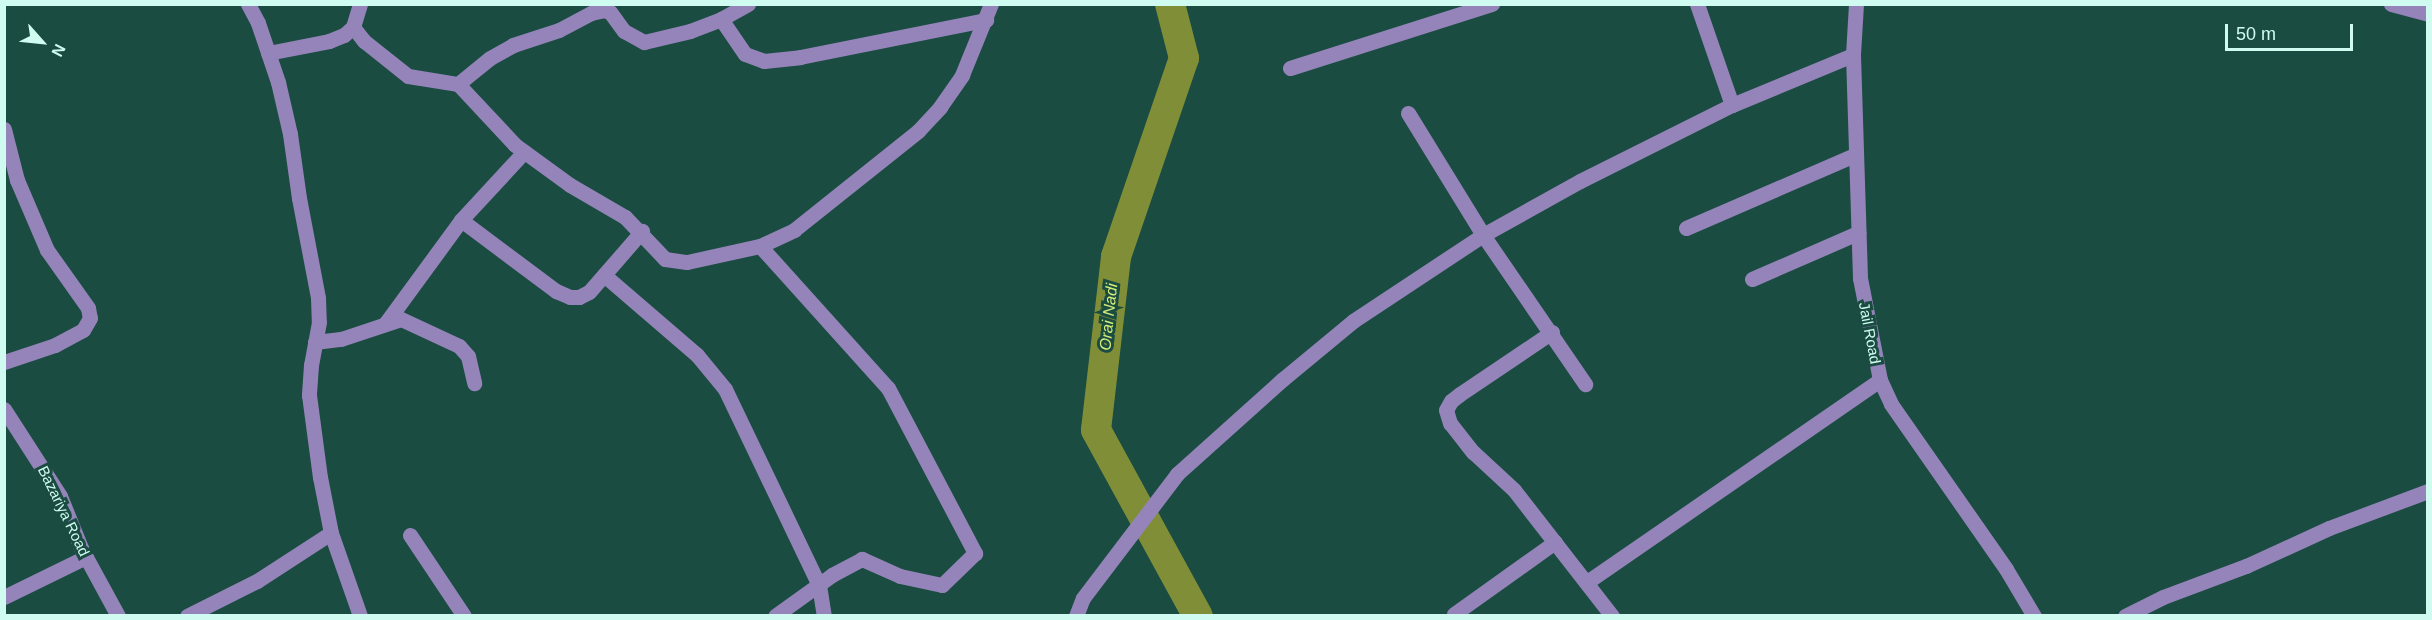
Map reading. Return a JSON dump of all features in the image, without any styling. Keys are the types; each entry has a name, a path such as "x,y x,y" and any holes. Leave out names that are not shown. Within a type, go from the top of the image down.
{"street":[{"path":"248,4 278,82 290,135 318,298 319,322 309,395 331,533 360,615"},
{"path":"268,52 329,41 344,35 353,27 360,4"},
{"path":"458,84 490,57 513,45 559,30 605,7 624,31 644,42 690,31 721,19 748,4"},
{"path":"353,27 364,41 408,76 458,84 491,122 524,152 570,185 625,217 642,231 665,259 687,262 760,246 794,231 918,131 940,107 962,75 991,4"},
{"path":"1290,68 1492,4"},
{"path":"1697,4 1732,105"},
{"name":"Jail Road","path":"1856,4 1853,56 1860,278 1880,380 1891,404 2007,569 2034,615"},
{"path":"2391,4 2427,14"},
{"path":"721,19 745,54 764,60 800,57 986,20"},
{"path":"1076,615 1083,598 1177,474 1283,379 1353,321 1484,235 1580,181 1732,105 1853,56"},
{"path":"1408,113 1484,235 1552,332 1585,384"},
{"path":"4,129 17,180 47,250 88,308 90,318 83,330 55,345 4,362"},
{"path":"385,324 460,220 524,152"},
{"path":"1686,228 1855,155"},
{"path":"460,220 556,291 570,297 579,297 589,292 642,231"},
{"path":"1752,279 1858,233"},
{"path":"760,246 888,388 975,554 942,585 900,576 862,559 775,615"},
{"path":"604,275 697,355 725,388 819,585 824,615"},
{"path":"315,342 341,339 401,318 453,342 468,356 474,382"},
{"path":"1552,332 1460,394 1451,401 1446,410 1450,423 1473,452 1514,490 1612,615"},
{"path":"1587,582 1880,380"},
{"name":"Bazariya Road","path":"4,409 60,496 86,557 118,615"},
{"path":"2125,615 2163,597 2246,566 2328,528 2427,491"},
{"path":"187,615 257,581 331,533"},
{"path":"410,535 464,615"},
{"path":"1454,614 1555,542"},
{"path":"4,597 86,557"}],"waterway":[{"name":"Orai Nadi","path":"1170,4 1184,58 1116,257 1096,430 1198,616"}]}
